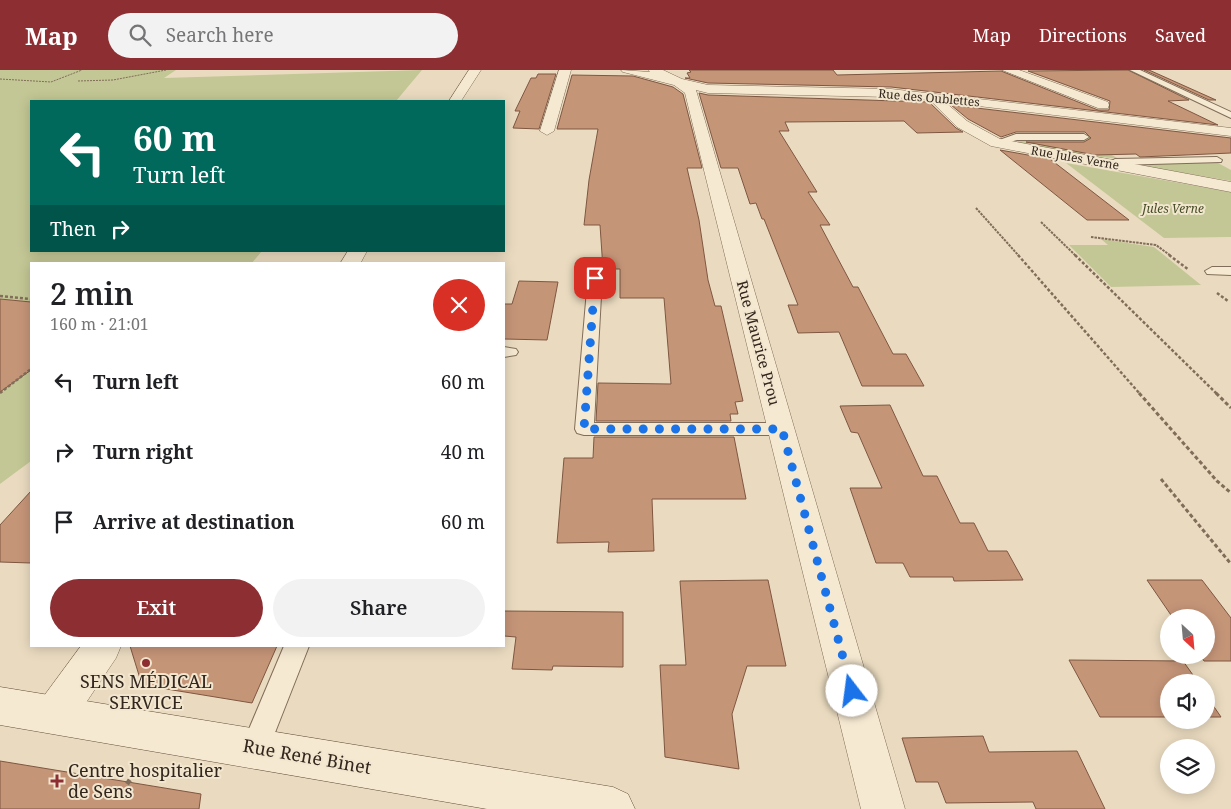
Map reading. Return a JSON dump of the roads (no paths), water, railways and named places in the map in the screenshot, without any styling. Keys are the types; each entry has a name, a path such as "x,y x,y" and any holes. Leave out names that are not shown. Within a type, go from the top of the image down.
{"street":[{"path":"456,100 475,70"},
{"path":"548,132 565,70"},
{"name":"Rue des Oublettes","path":"627,70 665,75 708,89 891,93 1142,120 1231,132"},
{"path":"1008,70 1142,120"},
{"name":"Rue Maurice Prou","path":"665,75 691,91 883,809"},
{"name":"Rue Jules Verne","path":"934,97 946,112 970,131 996,143 1231,187"},
{"path":"55,714 102,647"},
{"name":"Rue René Binet","path":"0,706 255,748 488,798 613,809"}],"lane":[{"path":"1134,70 1231,115"},
{"path":"996,143 1016,137 1084,137"},
{"path":"1111,164 1115,162 1217,160"},
{"path":"1212,271 1231,271"},
{"path":"595,278 584,429 782,429"},
{"path":"255,748 297,647"}],"place":[{"name":"SENS MÉDICAL SERVICE","path":"146,663"},
{"name":"Centre hospitalier de Sens","path":"57,781"}],"park label":[{"name":"Jules Verne","path":"1173,209"}]}
